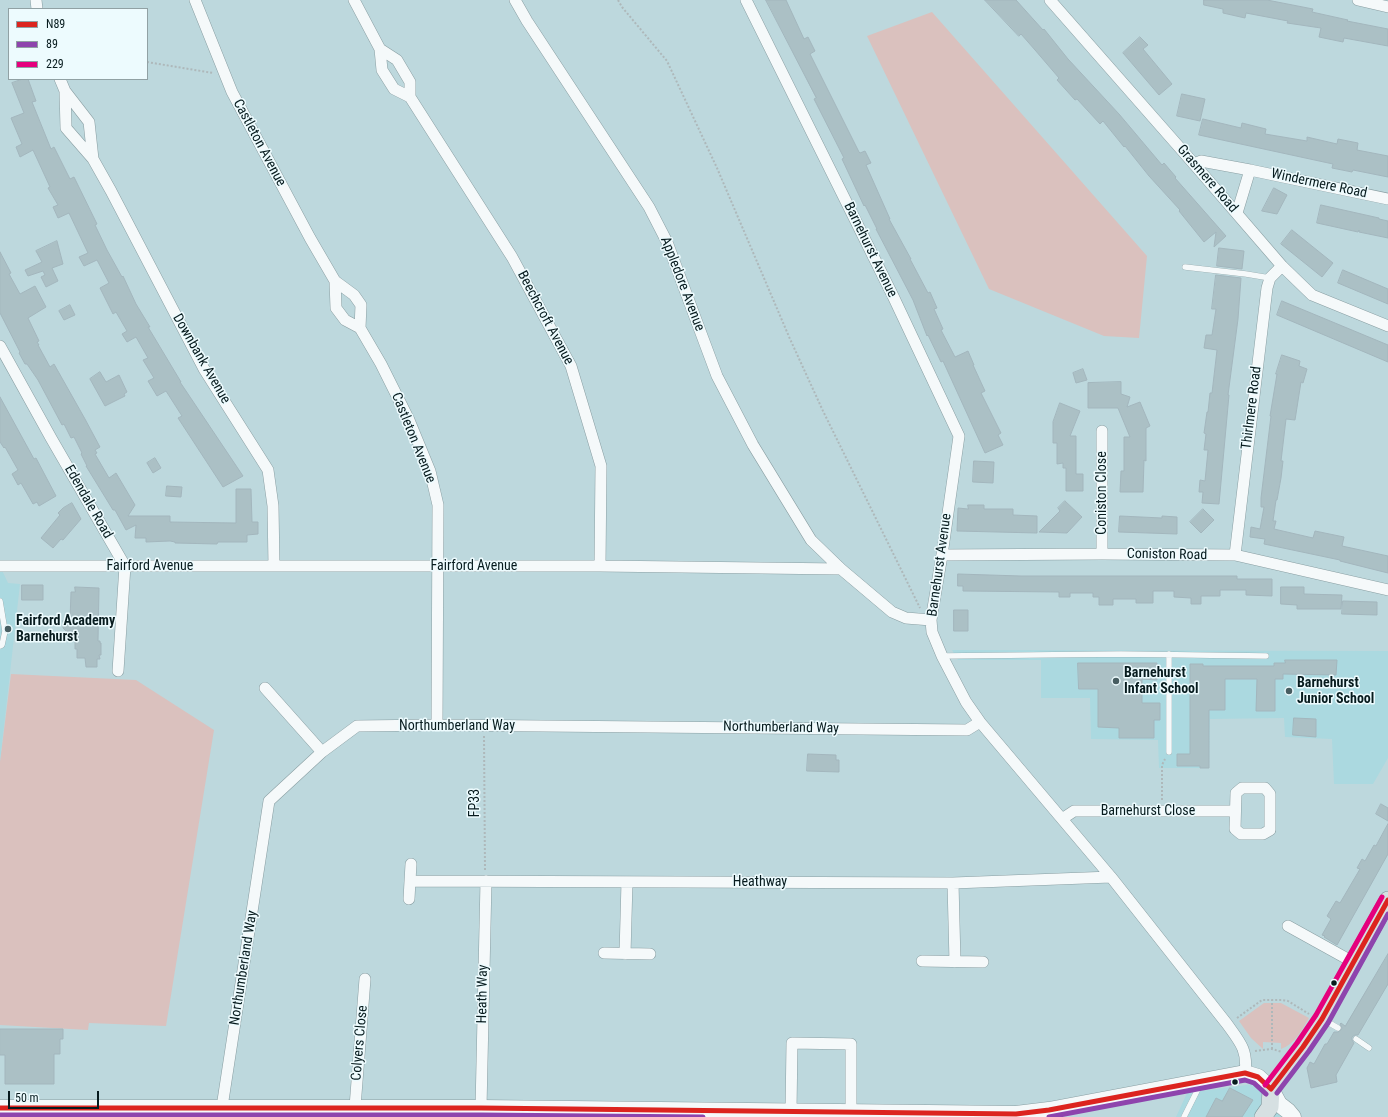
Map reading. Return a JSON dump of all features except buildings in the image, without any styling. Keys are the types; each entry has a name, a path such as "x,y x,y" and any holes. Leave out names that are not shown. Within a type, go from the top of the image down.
{"main road":[{"path":"1263,1117 1270,1107 1271,1089 1321,1020 1387,905"}],"street":[{"name":"Castleton Avenue","path":"195,0 232,92 310,238 335,281 354,296 361,305 360,328"},
{"name":"Beechcroft Avenue","path":"354,0 380,49 382,70 394,88 410,97 512,256 571,366 601,466 600,566"},
{"name":"Appledore Avenue","path":"515,0 649,207 667,242 718,376 753,445 811,540 841,570"},
{"name":"Barnehurst Avenue","path":"746,0 893,296 958,436 942,555 928,620 942,656 966,702 980,722 1111,877 1227,1024 1242,1045 1245,1052"},
{"name":"Grasmere Road","path":"1050,0 1282,266 1312,295 1388,326"},
{"path":"1358,0 1388,7"},
{"name":"Beechcroft Avenue","path":"380,49 397,60 410,82 410,97"},
{"name":"Downbank Avenue","path":"60,80 65,90 89,122 93,159"},
{"name":"Downbank Avenue","path":"65,90 66,128 93,159 204,369 268,470 273,506 274,566"},
{"name":"Windermere Road","path":"1194,164 1201,161 1388,199"},
{"path":"1237,213 1250,170"},
{"path":"1270,278 1282,266"},
{"name":"Thirlmere Road","path":"1235,555 1266,296 1270,278"},
{"name":"Castleton Avenue","path":"335,281 336,308 345,320 360,328 381,364 409,420 430,471 438,505 437,725"},
{"name":"Edendale Road","path":"0,346 125,566"},
{"name":"Coniston Close","path":"1102,431 1102,554"},
{"name":"Coniston Road","path":"942,555 1235,555 1388,590"},
{"name":"Fairford Avenue","path":"0,566 600,566 841,570"},
{"path":"118,671 125,566"},
{"path":"841,570 892,612 906,618 928,620"},
{"path":"265,688 322,752"},
{"name":"Northumberland Way","path":"222,1107 269,801 322,752 357,726 437,725 966,730 980,722"},
{"path":"1242,788 1265,788 1270,794 1270,830 1263,834 1241,834 1235,829 1236,811 1236,793 1242,788"},
{"name":"Barnehurst Close","path":"1062,819 1074,811 1236,811"},
{"path":"409,899 411,864"},
{"name":"Heathway","path":"410,881 953,883 1111,877"},
{"name":"Heath Way","path":"475,1111 486,881"},
{"path":"625,954 627,882"},
{"path":"953,883 955,962"},
{"path":"1288,926 1353,962"},
{"path":"604,953 650,954"},
{"path":"922,961 983,962"},
{"name":"Colyers Close","path":"355,1107 365,979"},
{"path":"791,1111 792,1043 852,1044 851,1112"},
{"path":"1244,1073 1246,1064 1245,1052"},
{"path":"0,1108 355,1107 475,1111 791,1111 989,1116 1049,1110 1244,1073 1258,1077 1271,1089 1279,1104 1288,1111 1292,1117"}],"lane":[{"path":"1185,267 1270,278"},
{"path":"0,601 5,631 2,645 0,646"},
{"path":"942,656 1169,654 1266,656"},
{"path":"1169,654 1169,752"},
{"path":"1321,1020 1338,1028"},
{"path":"1356,1039 1370,1048"},
{"path":"1184,1117 1202,1081"}],"path":[{"path":"618,0 622,7 667,61 717,168 790,339 823,411 928,620"},
{"path":"148,62 225,75"},
{"name":"FP33","path":"484,726 486,881"},
{"path":"1162,811 1162,765 1169,752"},
{"path":"1236,1018 1262,1000 1272,1000 1288,1001 1321,1020"},
{"path":"1272,1000 1272,1049"},
{"path":"1245,1052 1272,1049 1294,1058"}],"shaded area":[{"path":"932,12 1147,256 1139,338 1104,336 989,289 867,36"},
{"name":"Fairford Academy Barnehurst","path":"0,566 8,583 20,584 0,762"},
{"name":"Barnehurst Junior School","path":"952,650 1388,651 1388,758 1373,784 1334,784 1332,739 1285,737 1284,718 1210,719 1209,768 1159,768 1158,740 1091,739 1090,698 1041,698 1041,660 958,660"},
{"path":"11,674 136,680 214,730 166,1026 89,1023 88,1030 0,1025 0,762"},
{"path":"1264,1003 1281,1003 1309,1018 1301,1032 1286,1047 1281,1049 1281,1043 1263,1042 1263,1049 1251,1038 1239,1021"},
{"path":"1254,1084 1284,1117 1176,1117 1187,1093"}],"transit line":[{"name":"229","path":"1265,1085 1316,1015 1382,897"},
{"name":"N89","path":"1271,1089 1322,1019 1388,900"},
{"name":"89","path":"1277,1093 1328,1023 1388,914"},
{"name":"N89","path":"0,1108 481,1108 1016,1114 1049,1110 1245,1073 1258,1077 1271,1089"},
{"name":"89","path":"1049,1117 1245,1080 1254,1083 1266,1094"},
{"name":"89","path":"0,1115 481,1115 703,1117"}],"place":[{"name":"Fairford Academy Barnehurst","path":"8,629"},
{"name":"Barnehurst Infant School","path":"1116,681"},
{"name":"Barnehurst Junior School","path":"1289,691"}]}
